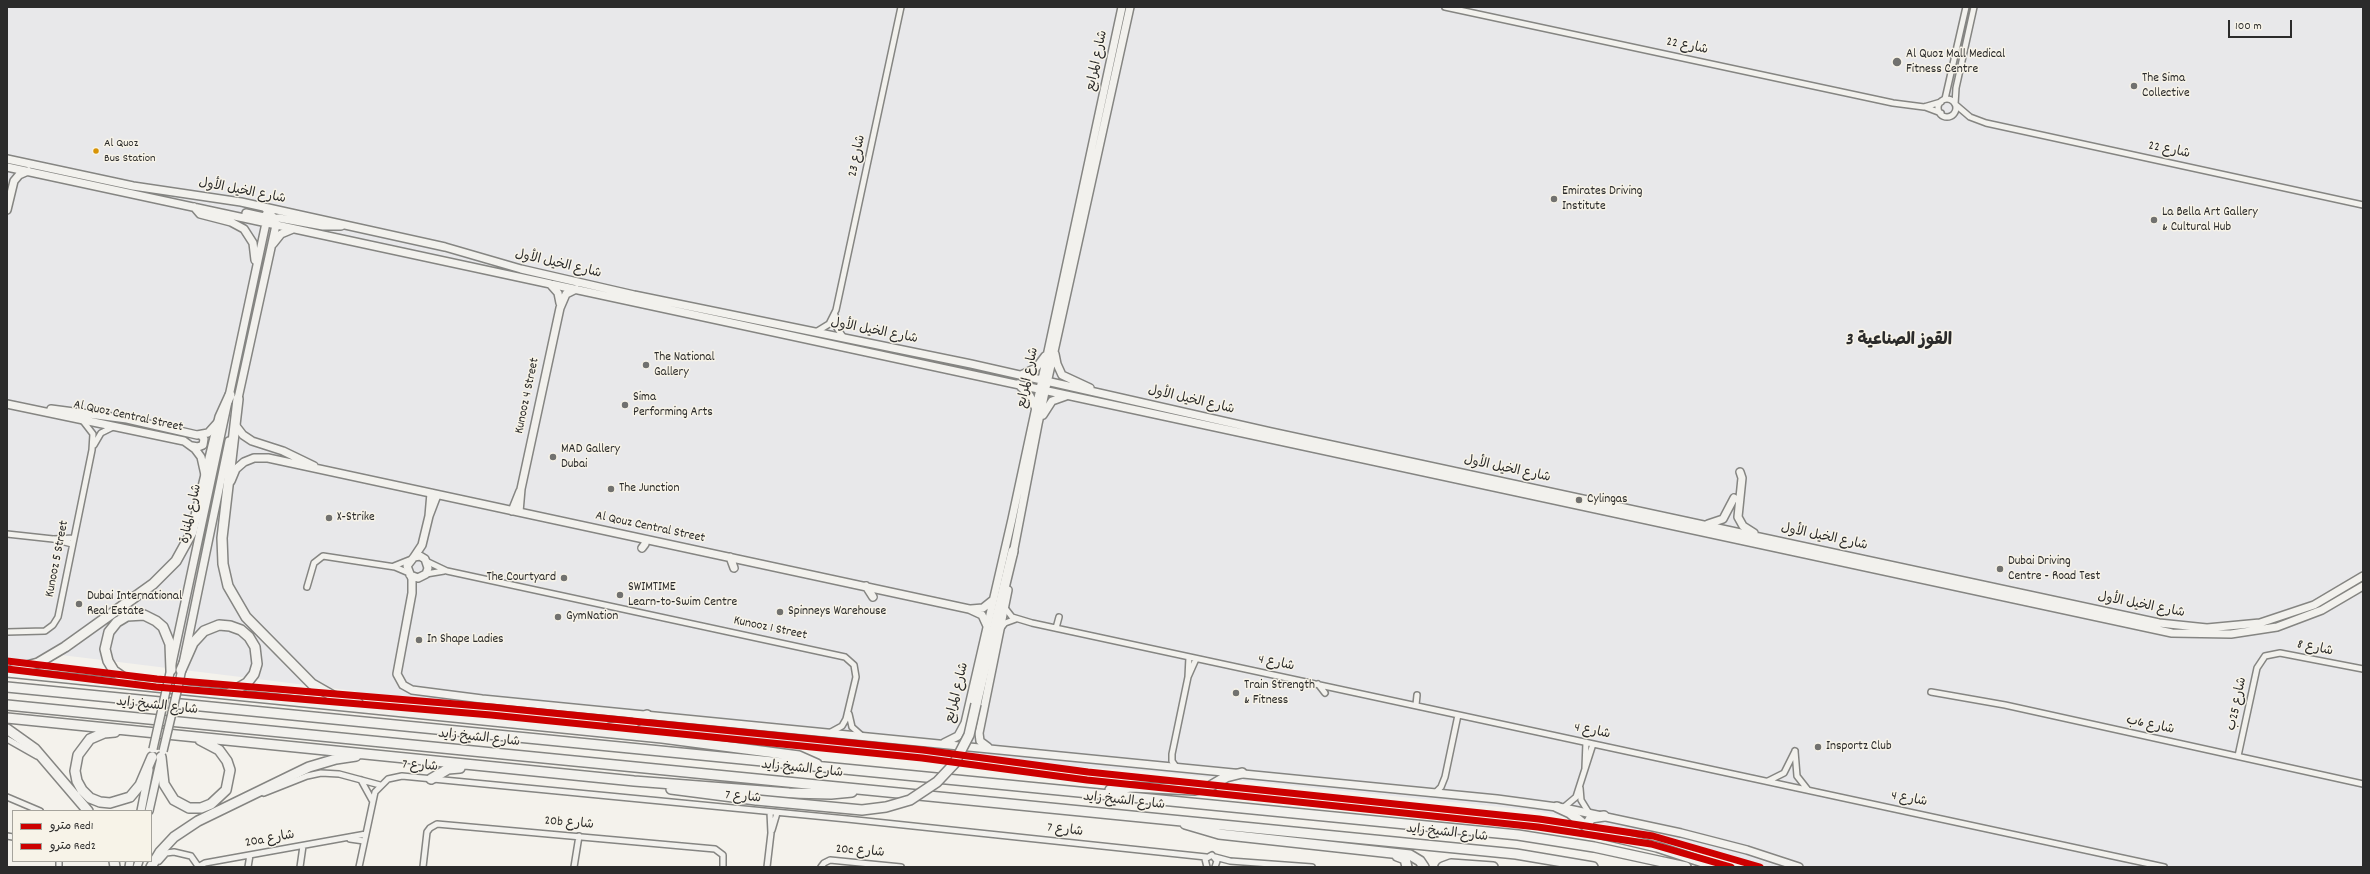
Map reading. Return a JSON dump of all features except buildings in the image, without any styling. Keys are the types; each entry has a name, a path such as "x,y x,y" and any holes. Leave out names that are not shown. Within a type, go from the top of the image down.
{"highway":[{"path":"7,671 28,666 56,653 165,574 179,558 189,540 220,417 234,397"},
{"path":"234,397 236,426 223,530 223,564 231,592 246,617 307,679 325,693 348,701 410,712"},
{"path":"634,781 666,789 756,800 862,810 886,807 910,800 937,782 954,764 966,742 1013,551"},
{"path":"136,685 114,671 108,661 105,649 109,632 117,622 127,616 139,614 148,617 163,627 170,644 171,670"},
{"path":"181,670 193,644 204,631 214,626 225,625 241,630 253,642 257,652 257,664 254,674 247,683 228,694"},
{"path":"7,671 555,727 799,756 812,760 820,766"},
{"name":"شارع الشيخ زايد","path":"7,687 487,735 1104,793 1518,835 1594,847 1686,867"},
{"name":"شارع الشيخ زايد","path":"7,705 1516,854 1593,867"},
{"path":"555,727 621,728 633,724 647,715"},
{"path":"7,718 634,781 805,794 839,794 865,790"},
{"path":"7,729 29,744 87,810"},
{"path":"134,730 99,735 83,746 76,760 75,771 82,790 100,802 110,803 125,799 140,785 157,753"},
{"path":"157,753 164,784 174,800 184,806 195,808 206,807 216,802 228,785 230,775 227,761 213,745 187,736"},
{"path":"151,867 167,844 181,831 239,801 318,764 345,757 378,756"},
{"path":"430,779 451,768 474,769 490,767"},
{"path":"1104,793 1125,787 1195,790 1209,787 1226,777 1242,773"},
{"path":"1560,808 1570,813 1589,830 1657,846 1718,867"},
{"path":"1589,830 1588,823 1591,818 1604,816"},
{"path":"1179,820 1212,833 1413,856 1420,861 1424,867"},
{"path":"1390,854 1405,859 1407,867"},
{"path":"1443,867 1449,864 1493,867"}],"main road":[{"name":"شارع المرابع","path":"1044,381 1047,352 1122,7"},
{"name":"شارع المرابع","path":"980,731 1005,607 1013,551 1038,424 1042,390 1055,348 1130,7"},
{"name":"شارع الخيل الأول","path":"7,159 133,186 219,198 445,247 521,269 814,333 1021,375 1271,432 2159,623 2196,628 2239,626 2282,617 2324,600 2363,576"},
{"path":"7,167 11,176 12,187 7,210"},
{"name":"شارع الخيل الأول","path":"7,167 266,223 275,222 295,229 2172,633 2219,635 2277,627 2322,610 2363,586"},
{"path":"12,187 19,175 28,171"},
{"path":"194,207 208,206 264,217 266,209"},
{"path":"194,207 200,214 231,222 244,229 253,243 256,266"},
{"path":"266,209 275,222 347,226"},
{"name":"شارع المنارة","path":"149,810 168,682 234,397 272,246 275,222"},
{"name":"شارع المنارة","path":"141,810 179,683 234,397 256,266 266,223"},
{"path":"272,246 281,234 295,229"},
{"name":"Kunooz 4 Street","path":"550,284 559,296 560,308"},
{"name":"Kunooz 4 Street","path":"516,512 560,308 566,294 576,289"},
{"path":"1055,348 1057,364 1062,375 1095,392"},
{"path":"1021,375 1036,368 1047,352"},
{"path":"1016,383 1030,396 1035,407"},
{"name":"شارع المرابع","path":"944,743 958,736 965,723 1035,407 1042,390"},
{"path":"1038,424 1050,403 1066,396"},
{"name":"Al Quoz Central Street","path":"7,404 175,439 192,446 202,461 204,479"},
{"name":"Al Quoz Central Street","path":"21,407 38,407 103,415 201,435 212,430 220,417"},
{"name":"Al Qouz Central Street","path":"236,426 252,441 283,451 327,472"},
{"path":"192,446 198,447 203,445 204,439 201,435"},
{"name":"Al Qouz Central Street","path":"229,485 239,466 254,458 268,458 327,472 968,609 982,615 987,626"},
{"path":"1740,472 1742,478 1738,510 1740,520 1746,528 1763,537"},
{"path":"434,494 423,541 407,566 410,574 412,593 397,671 399,681 405,687 412,690 647,715 1450,793 1560,808 1604,816 1704,839 1799,867"},
{"path":"1705,525 1723,519 1734,498"},
{"path":"642,548 645,544 645,540"},
{"path":"412,593 425,575 428,568 423,541"},
{"path":"412,558 420,556 426,560"},
{"path":"730,557 734,568"},
{"path":"410,574 416,578 425,575"},
{"path":"866,586 874,597"},
{"name":"Al Qouz Central Street","path":"968,609 986,607 993,598"},
{"path":"965,723 970,732 974,734 980,731 980,741 989,748"}],"street":[{"name":"شارع 23","path":"845,339 836,325 836,310 901,7"},
{"name":"شارع 22","path":"1445,7 1893,104 1924,107 1941,113"},
{"path":"1966,7 1943,100 1939,106 1941,113 1950,116 1955,112 1956,88 1974,7"},
{"name":"شارع 22","path":"1924,107 1943,100"},
{"path":"1943,100 1952,100 1955,105"},
{"name":"شارع 22","path":"1955,105 1970,117"},
{"name":"شارع 22","path":"1950,116 1970,117 1990,124 2363,205"},
{"name":"شارع 23","path":"814,333 829,324 836,310"},
{"name":"Kunooz 5 Street","path":"7,632 42,631 55,623 92,450 92,431 81,419"},
{"name":"Kunooz 5 Street","path":"92,450 101,433 116,426"},
{"path":"7,534 54,539 74,538"},
{"path":"54,539 72,544"},
{"path":"307,587 314,563 323,556 391,567 410,574"},
{"path":"391,567 412,558"},
{"name":"Kunooz 1 Street","path":"426,560 447,571 845,657 854,665 856,674 850,709 842,726 830,733"},
{"name":"Kunooz 1 Street","path":"425,575 447,571"},
{"path":"1005,607 1008,613 1016,619"},
{"path":"1056,628 1059,617"},
{"path":"1000,628 1005,623 1016,619"},
{"name":"شارع 4","path":"1016,619 2164,867"},
{"name":"شارع 8","path":"2263,658 2271,654 2280,653 2363,669"},
{"path":"1176,767 1172,760 1172,754 1188,677 1189,657"},
{"name":"شارع 25ب","path":"2238,756 2256,672 2263,658"},
{"path":"1188,677 1196,659"},
{"path":"1318,684 1325,693"},
{"name":"شارع 6ب","path":"1931,692 2005,705 2363,784"},
{"path":"1416,706 1418,695"},
{"name":"Kunooz 1 Street","path":"850,709 852,728 864,736"},
{"path":"1436,792 1441,787 1445,777 1458,714"},
{"path":"7,739 28,750 58,776"},
{"path":"1585,768 1586,742"},
{"path":"1560,808 1574,799 1580,786 1593,744"},
{"path":"1767,781 1784,773 1795,751 1797,776 1809,790"},
{"path":"1160,765 1167,761 1172,754"},
{"path":"239,801 316,774 334,773 380,785 375,792 359,867"},
{"name":"شارع 7","path":"380,785 397,776 1009,836 1190,857 1206,857 1210,855 1215,857"},
{"path":"1445,777 1445,786 1450,793"},
{"path":"361,780 373,802"},
{"path":"1580,786 1581,800 1589,813"},
{"path":"7,797 38,810"},
{"path":"767,867 771,833 770,812"},
{"path":"771,833 778,813"},
{"name":"20b شارع","path":"423,867 426,834 430,828 437,824 576,835 715,849 723,855 724,867"},
{"name":"20a شارع","path":"198,867 203,863 366,834"},
{"path":"574,867 576,835"},
{"name":"20a شارع","path":"347,838 364,841"},
{"path":"301,846 301,864"},
{"path":"156,867 164,855 172,851 191,856 198,867"},
{"path":"247,856 247,867"},
{"name":"شارع 7","path":"1190,857 1206,866"},
{"path":"1206,857 1206,866"},
{"path":"1230,861 1216,866 1215,857 1230,861 1312,867"},
{"name":"20c شارع","path":"821,867 824,862 830,860 901,867"}],"shaded area":[{"path":"7,7 2363,7 2363,867 1770,867 1669,837 1530,810 1147,771 855,753 513,711 367,698 355,691 53,654 40,664 7,659"}],"metro line":[{"name":"Red1","path":"7,661 157,679 492,707 923,750 1088,772 1539,819 1653,836 1760,867"},
{"name":"Red2","path":"7,669 156,687 491,715 922,758 1087,780 1538,827 1651,844 1731,867"}],"place":[{"name":"Al Quoz Mall Medical Fitness Centre","path":"1897,62"},
{"name":"The Sima Collective","path":"2134,86"},
{"name":"Al Quoz Bus Station","path":"96,151"},
{"name":"Emirates Driving Institute","path":"1554,199"},
{"name":"La Bella Art Gallery & Cultural Hub","path":"2154,220"},
{"name":"The National Gallery","path":"646,365"},
{"name":"Sima Performing Arts","path":"625,405"},
{"name":"MAD Gallery Dubai","path":"553,457"},
{"name":"The Junction","path":"611,489"},
{"name":"Cylingas","path":"1579,500"},
{"name":"X-Strike","path":"329,518"},
{"name":"Dubai Driving Centre - Road Test","path":"2000,569"},
{"name":"The Courtyard","path":"564,578"},
{"name":"SWIMTIME Learn-to-Swim Centre","path":"620,595"},
{"name":"Dubai International Real Estate","path":"79,604"},
{"name":"Spinneys Warehouse","path":"780,612"},
{"name":"GymNation","path":"558,617"},
{"name":"In Shape Ladies","path":"419,640"},
{"name":"Train Strength & Fitness","path":"1236,693"},
{"name":"Insportz Club","path":"1818,747"}],"district":[{"name":"القوز الصناعية 3","path":"1899,342"}]}
